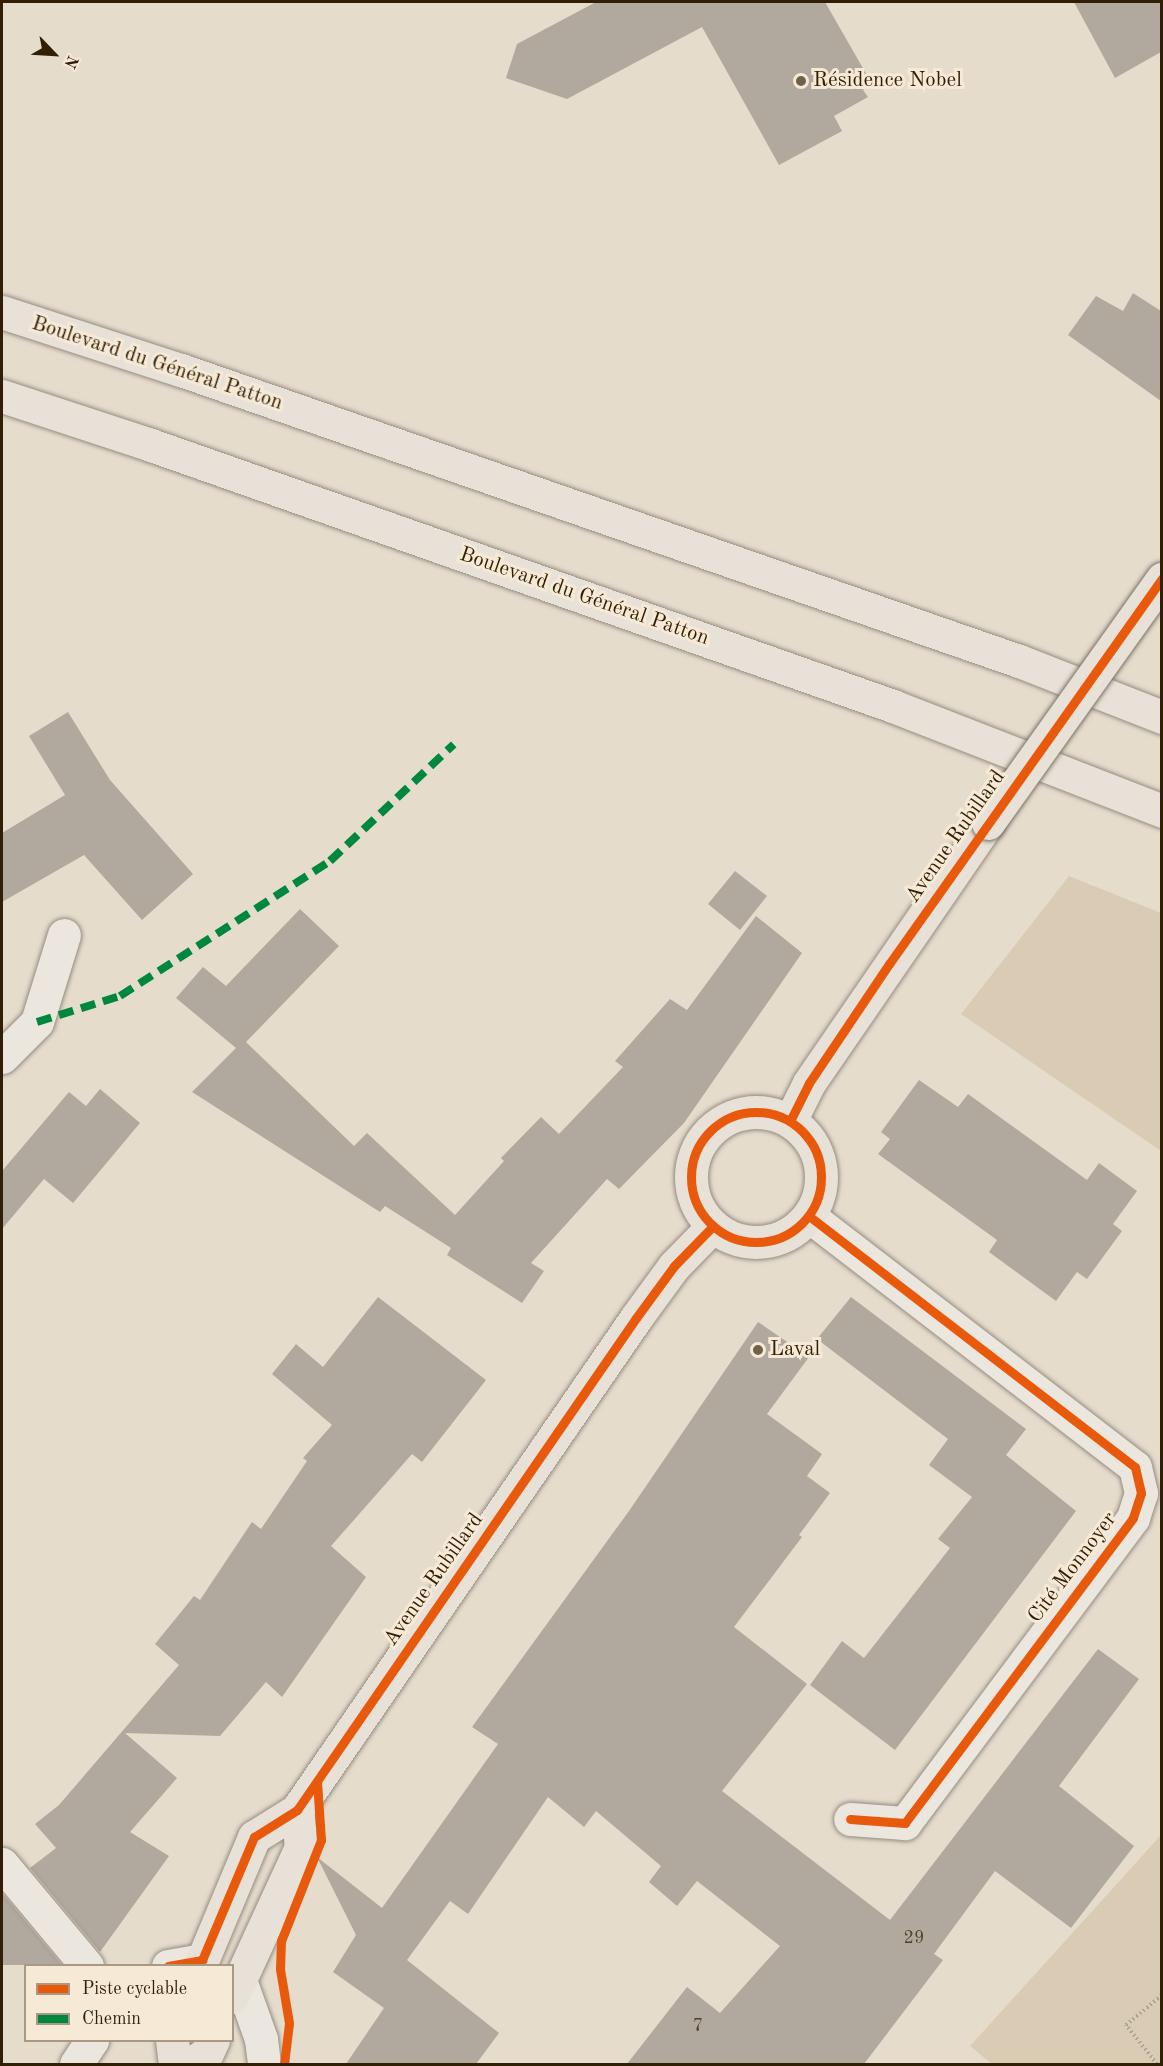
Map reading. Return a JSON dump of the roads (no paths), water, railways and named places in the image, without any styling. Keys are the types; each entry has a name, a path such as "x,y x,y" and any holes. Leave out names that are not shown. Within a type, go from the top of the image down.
{"main road":[{"name":"Boulevard du Général Patton","path":"2,312 181,370 986,650 1161,717"},
{"name":"Boulevard du Général Patton","path":"2,396 162,449 882,702 1161,810"},
{"name":"Avenue Rubillard","path":"790,1121 809,1083 889,964 1161,579"},
{"path":"748,1112 770,1113 790,1121 807,1135 817,1154 822,1175 819,1196 809,1216 794,1231 774,1240 753,1243 731,1238 713,1226 700,1210 692,1190 691,1168 698,1148 710,1131 728,1118 748,1112"},
{"name":"Avenue Rubillard","path":"201,1963 254,1837 297,1810 636,1318 674,1266 713,1226"},
{"path":"236,1988 302,1846 297,1810"},
{"path":"172,2042 175,2064"},
{"path":"191,2064 207,2053 212,2042"}],"street":[{"path":"2,1057 37,1022 64,935"},
{"name":"Cité Monnoyer","path":"809,1216 1135,1467 1141,1493 1133,1518 905,1823 850,1819"},
{"path":"2,1864 86,1964"},
{"name":"Avenue Rubillard","path":"184,1964 201,1963"},
{"path":"236,1988 261,2039 264,2064"},
{"path":"76,2064 91,2042"}],"place":[{"name":"Résidence Nobel","path":"801,81"},
{"name":"Laval","path":"758,1350"}]}
